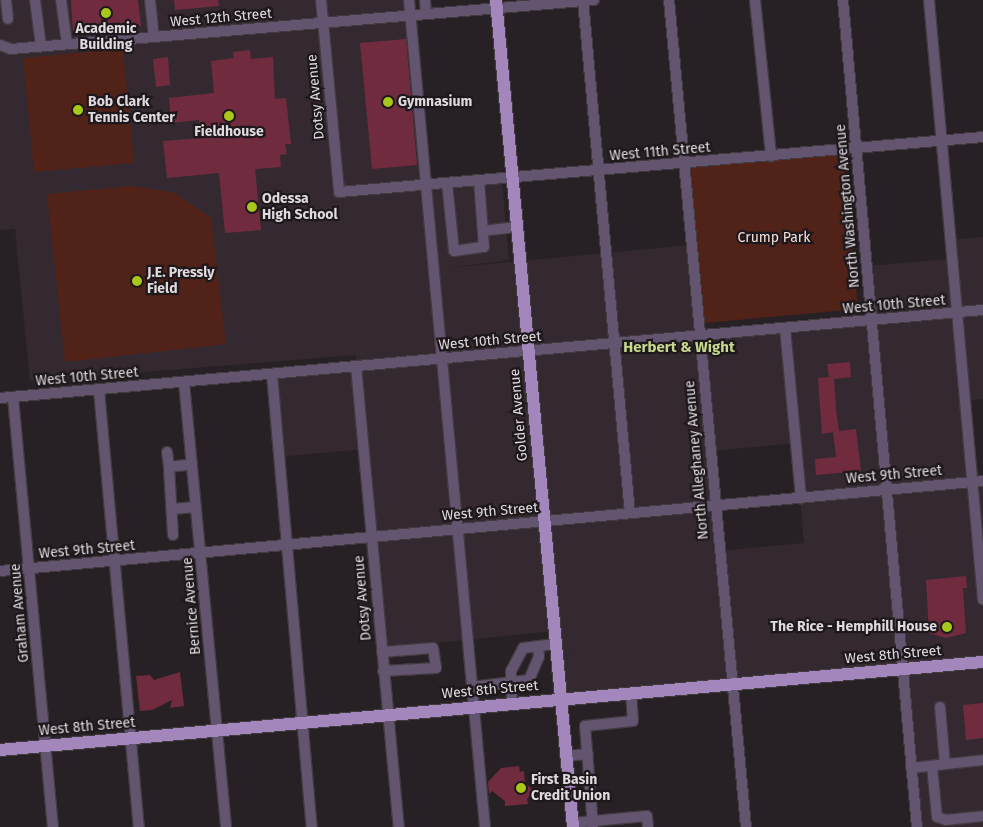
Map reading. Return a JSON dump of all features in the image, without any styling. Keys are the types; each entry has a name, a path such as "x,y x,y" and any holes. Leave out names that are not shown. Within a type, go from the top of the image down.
{"main road":[{"name":"Golder Avenue","path":"496,4 572,825"},
{"name":"West 8th Street","path":"0,750 983,662"}],"street":[{"path":"6,0 8,19"},
{"path":"35,0 41,46"},
{"path":"61,0 67,44"},
{"path":"150,0 154,37"},
{"name":"Dotsy Avenue","path":"321,0 339,192"},
{"path":"409,0 428,185 441,359 485,827"},
{"path":"425,0 426,14"},
{"path":"456,0 457,12"},
{"path":"587,0 630,513"},
{"name":"West 12th Street","path":"0,45 10,49 457,12 496,4 587,0"},
{"name":"North Alleghaney Avenue","path":"669,0 746,827"},
{"path":"755,0 771,156"},
{"name":"North Washington Avenue","path":"843,0 917,827"},
{"path":"929,0 955,313 978,482 983,600"},
{"name":"West 11th Street","path":"339,192 512,179 983,138"},
{"path":"447,184 454,251 484,247 479,181"},
{"path":"483,231 517,227"},
{"name":"West 10th Street","path":"0,398 983,310"},
{"path":"785,328 801,498"},
{"name":"Dotsy Avenue","path":"356,366 399,827"},
{"path":"272,374 312,827"},
{"name":"Bernice Avenue","path":"184,382 226,827"},
{"path":"99,390 113,561 139,827"},
{"name":"Graham Avenue","path":"13,397 53,827"},
{"path":"167,452 174,535"},
{"path":"169,467 192,464"},
{"name":"West 9th Street","path":"0,571 978,482"},
{"path":"172,509 196,507"},
{"path":"512,704 512,670 523,648 554,644"},
{"path":"472,687 529,680 539,657 538,646"},
{"path":"382,652 434,648 436,668 383,671"},
{"path":"593,824 585,726 633,722 631,693"},
{"path":"940,707 945,764"},
{"path":"566,756 588,754"},
{"path":"911,768 983,760"},
{"path":"932,766 937,817 940,820 968,822 983,816"},
{"path":"572,825 593,824 647,816 648,827"}],"shaded area":[{"path":"0,0 407,0 428,185 502,182 509,260 446,268 691,245 700,335 872,320 867,266 950,259 949,240 983,237 983,399 965,401 971,482 983,481 983,827 917,827 902,671 561,702 556,656 581,653 556,655 554,631 384,648 365,449 277,457 269,374 357,366 356,355 30,381 15,229 0,230","holes":["795,443 804,543 720,551 711,451"]}],"green space":[{"name":"Bob Clark Tennis Center","path":"123,49 134,163 34,172 23,58"},
{"name":"Crump Park","path":"843,153 858,309 705,323 690,167"},
{"name":"J.E. Pressly Field","path":"132,186 175,193 211,218 226,344 65,362 47,194"}],"building":[{"name":"Academic Building","path":"71,0 138,0 141,26 73,31"},
{"path":"174,0 218,0 219,6 175,10"},
{"name":"Gymnasium","path":"406,39 417,165 372,169 360,43"},
{"name":"Fieldhouse","path":"250,50 251,59 273,57 275,99 286,98 291,144 285,144 287,154 280,155 281,167 255,169 261,230 225,233 219,173 167,178 163,141 201,138 199,120 171,123 169,98 214,93 211,61 234,58 233,52"},
{"path":"168,57 170,85 156,87 153,59"},
{"path":"850,362 851,377 834,379 836,409 839,431 856,429 861,471 816,475 815,459 836,457 833,432 822,434 818,378 829,377 827,364"},
{"path":"966,576 967,588 963,588 966,633 946,638 929,633 926,580"},
{"path":"180,672 184,706 170,708 172,700 152,710 140,711 136,676 150,675 154,680"},
{"path":"983,703 983,738 966,740 963,705"},
{"name":"First Basin Credit Union","path":"519,766 520,772 524,771 525,783 534,791 527,799 528,804 505,806 505,801 492,791 489,794 488,782 501,768"}],"place":[{"name":"Academic Building","path":"106,13"},
{"name":"Gymnasium","path":"388,102"},
{"name":"Bob Clark Tennis Center","path":"78,110"},
{"name":"Fieldhouse","path":"229,116"},
{"name":"Odessa High School","path":"252,207"},
{"name":"J.E. Pressly Field","path":"137,281"},
{"name":"The Rice - Hemphill House","path":"947,627"},
{"name":"First Basin Credit Union","path":"521,788"}],"district":[{"name":"Herbert & Wight","path":"679,348"}]}
